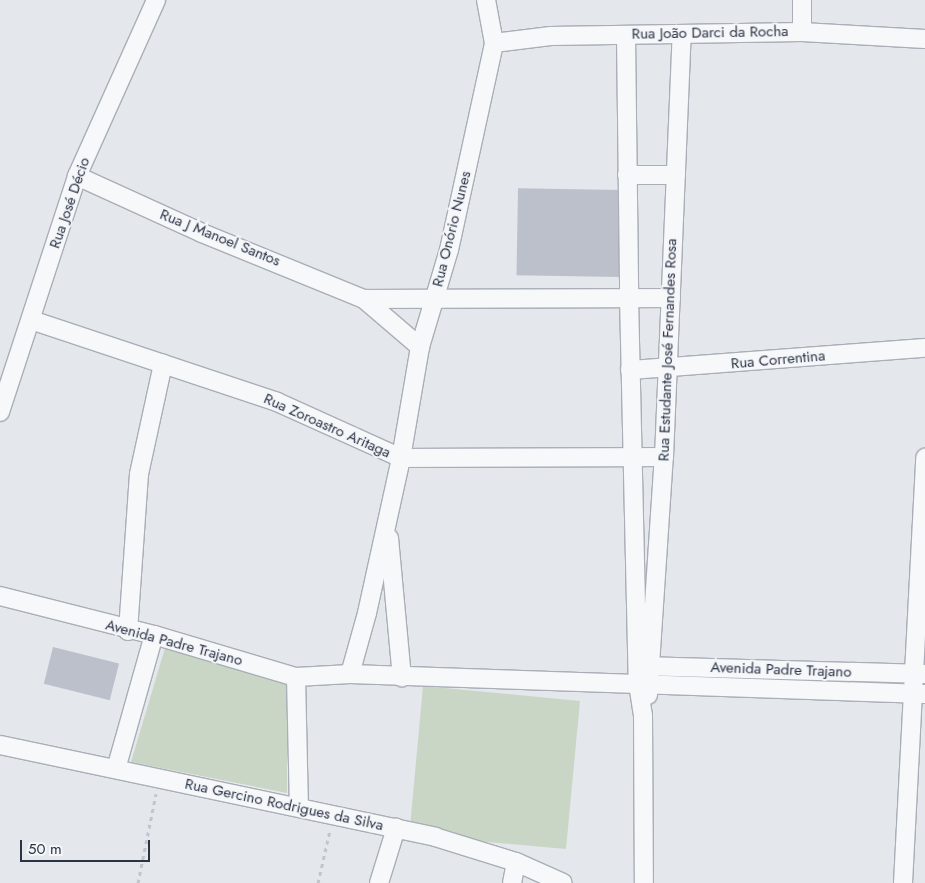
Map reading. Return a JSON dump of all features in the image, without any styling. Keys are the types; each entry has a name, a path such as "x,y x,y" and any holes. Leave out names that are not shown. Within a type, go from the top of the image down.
{"street":[{"name":"Rua José Décio","path":"0,412 77,176 156,0"},
{"name":"Rua Onório Nunes","path":"388,520 401,458 420,347 449,250 494,43 486,0"},
{"path":"802,0 802,32"},
{"name":"Rua João Darci da Rocha","path":"494,43 551,36 802,32 925,40"},
{"name":"Rua Estudante José Fernandes Rosa","path":"645,666 664,457 682,34"},
{"name":"Rua Estudante José Fernandes Rosa","path":"626,35 630,370 645,666"},
{"path":"627,175 676,175"},
{"name":"Rua J Manoel Santos","path":"77,176 202,233 364,298 420,347"},
{"name":"Rua J Manoel Santos","path":"364,298 434,300 453,297 670,298"},
{"name":"Rua Zoroastro Aritaga","path":"31,320 277,402 401,458 664,457"},
{"name":"Rua Correntina","path":"630,370 925,348"},
{"path":"128,630 140,474 163,364"},
{"path":"903,883 919,694 925,458"},
{"path":"350,674 388,520"},
{"path":"388,520 402,677"},
{"name":"Avenida Padre Trajano","path":"0,596 128,630 154,635 296,677 350,674 919,694"},
{"path":"116,769 154,635"},
{"path":"644,883 643,715 645,666"},
{"name":"Avenida Padre Trajano","path":"645,666 919,673"},
{"path":"296,677 299,807"},
{"name":"Rua Gercino Rodrigues da Silva","path":"0,745 396,828 516,862 564,883"},
{"path":"379,883 396,828"},
{"path":"512,883 516,862"}],"path":[{"path":"138,883 160,778"},
{"path":"318,883 333,815"}],"green space":[{"path":"165,648 287,684 287,793 131,762"},
{"path":"423,686 580,701 566,849 465,840 410,827"}],"building":[{"path":"518,188 621,190 619,277 516,275"},
{"path":"53,647 119,663 110,700 44,684"}]}
